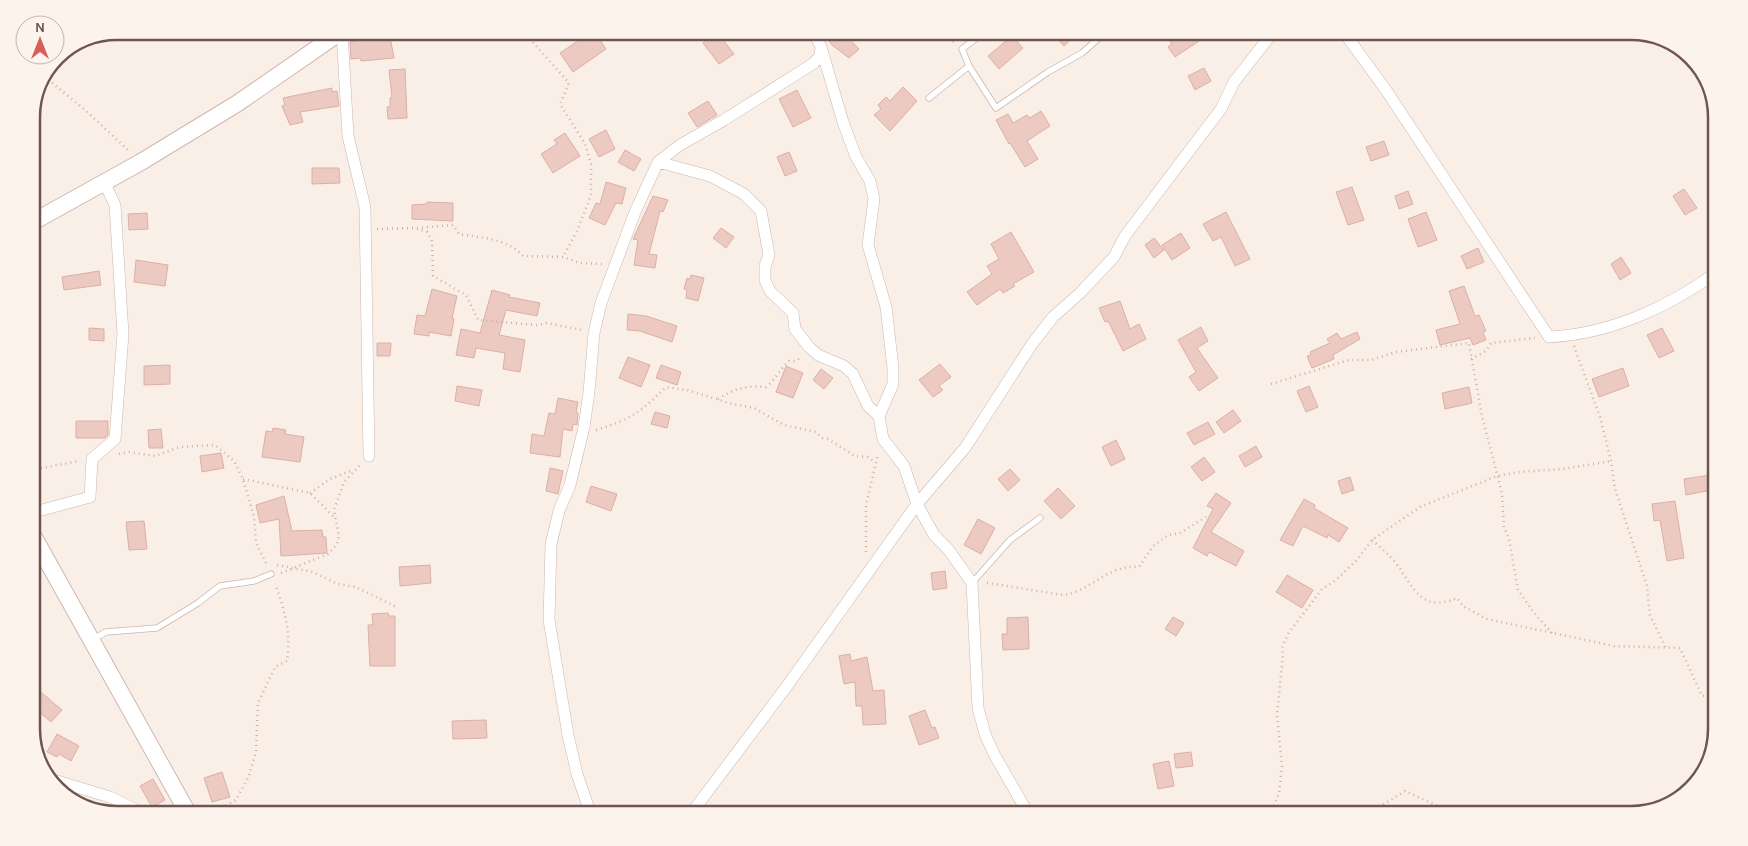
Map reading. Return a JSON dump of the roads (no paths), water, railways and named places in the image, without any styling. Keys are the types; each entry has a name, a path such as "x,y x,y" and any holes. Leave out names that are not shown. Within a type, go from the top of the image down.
{"street":[{"path":"40,218 141,162 238,103 329,40"},
{"path":"343,40 348,136 365,207 369,456"},
{"path":"817,40 821,47 843,122 856,157 870,181 874,199 868,245 886,307 893,368 893,384 879,416 883,439 904,466 917,504 934,535 974,581 978,708 985,734 994,754 1023,806"},
{"path":"697,806 917,504 964,448 1032,344 1053,317 1114,257 1125,236 1221,109 1234,82 1267,40"},
{"path":"1350,40 1388,93 1549,337 1568,336 1628,321 1660,307 1708,278"},
{"path":"588,806 577,774 568,735 549,620 550,544 559,511 570,485 584,427 594,333 614,265 658,162 680,145 724,120 814,63 820,56 821,47"},
{"path":"658,162 710,176 744,194 761,211 768,255 765,266 765,280 770,291 782,299 793,313 795,329 809,347 818,355 844,366 853,374 868,406 879,416"},
{"path":"40,511 90,497 92,459 116,439 123,334 115,205 104,182"},
{"path":"40,546 184,806"},
{"path":"61,782 110,797 128,806"}],"lane":[{"path":"975,40 962,50 969,66 996,108 1048,72 1082,53 1097,40"},
{"path":"929,98 969,66"},
{"path":"974,581 1010,540 1040,518"},
{"path":"92,640 106,632 157,628 198,603 220,586 239,581 254,581 271,574"}]}
